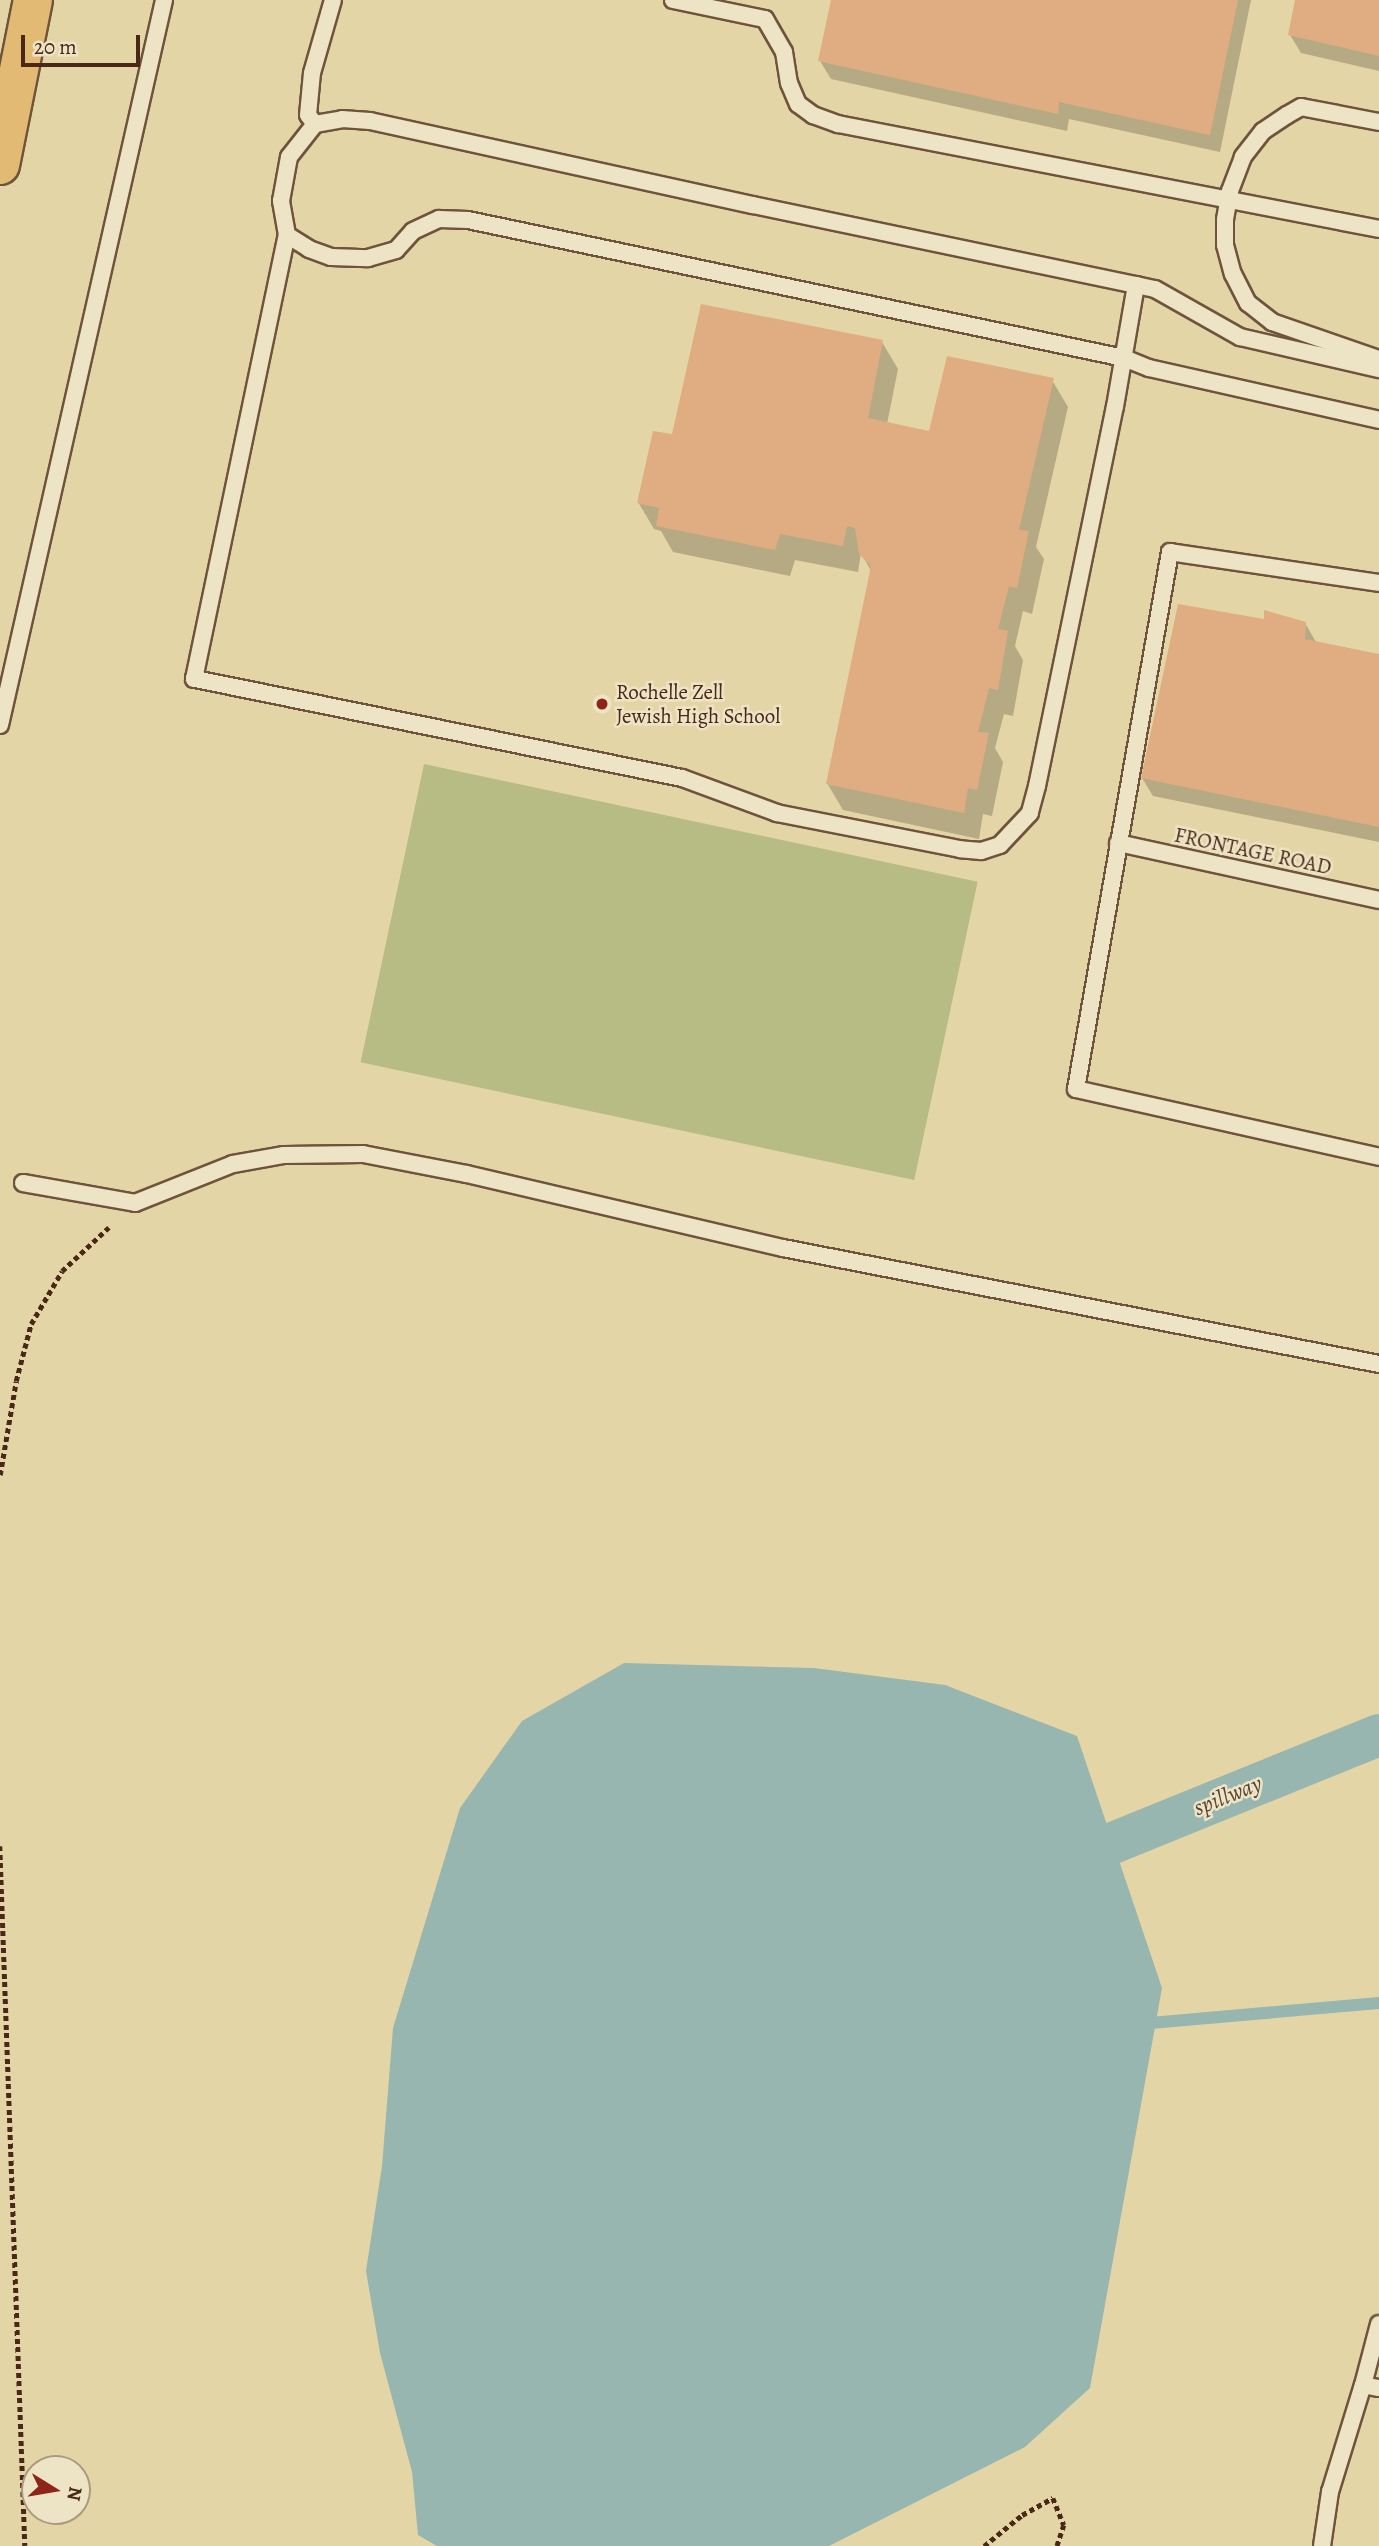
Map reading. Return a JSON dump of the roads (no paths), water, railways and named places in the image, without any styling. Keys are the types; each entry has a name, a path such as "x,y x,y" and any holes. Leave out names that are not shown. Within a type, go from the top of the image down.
{"highway":[{"path":"0,165 33,0"}],"lane":[{"path":"0,725 15,672 164,0"},
{"path":"315,124 308,115 312,73 333,0"},
{"path":"673,0 765,19 783,52 789,83 799,104 813,115 838,124 1379,229"},
{"path":"1379,122 1301,107 1263,131 1243,157 1228,198 1225,245 1233,274 1248,303 1272,322 1379,359"},
{"path":"1136,285 1124,358 1037,786 1030,813 1000,845 981,851 960,849 777,813 682,778 194,679 287,235 281,201 289,157 315,124 342,119 370,121 1136,285 1154,289 1240,337 1379,369"},
{"path":"287,235 309,249 349,259 368,258 396,250 413,231 439,219 455,218 1124,358 1149,368 1379,420"},
{"path":"1379,583 1170,552 1076,1089 1379,1157"},
{"name":"FRONTAGE ROAD","path":"1118,844 1379,900"},
{"path":"23,1182 135,1203 233,1164 284,1155 363,1154 467,1174 783,1248 1379,1364"},
{"path":"1322,2546 1330,2492 1371,2387 1379,2324"}],"water":[{"path":"624,1663 814,1668 945,1685 1077,1736 1162,1988 1090,2388 1025,2447 829,2546 437,2546 418,2535 412,2472 380,2353 366,2271 382,2166 393,2028 460,1808 522,1721"}],"waterway":[{"name":"spillway","path":"1076,1858 1379,1735"},
{"path":"1139,2024 1379,2003"}],"place":[{"name":"Rochelle Zell Jewish High School","path":"602,704"}]}
